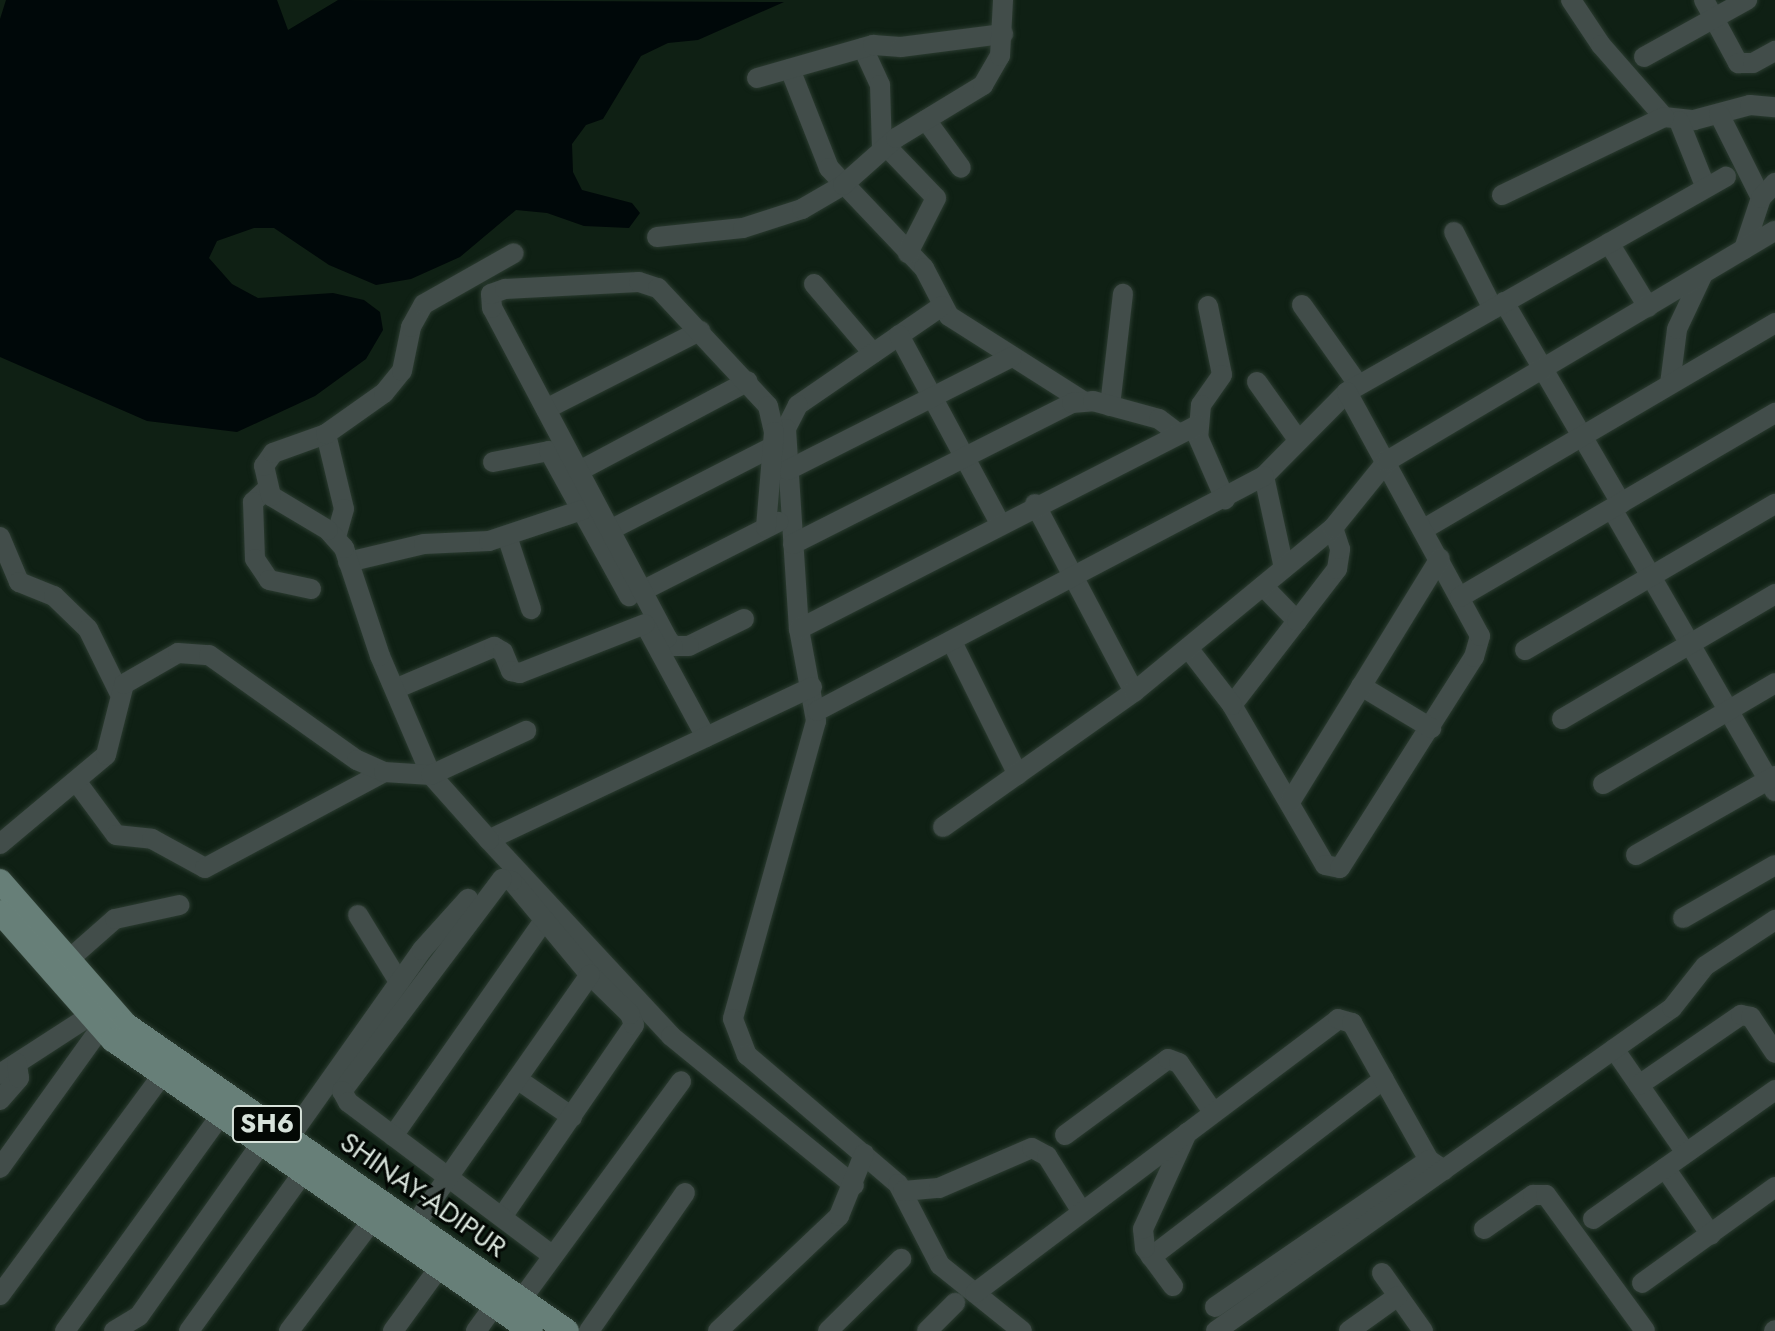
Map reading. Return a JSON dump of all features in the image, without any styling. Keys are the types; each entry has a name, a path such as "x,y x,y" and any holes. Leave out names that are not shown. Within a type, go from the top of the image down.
{"main road":[{"name":"SHINAY-ADIPUR","path":"0,881 66,962 125,1024 567,1331"},
{"name":"SHINAY-ADIPUR","path":"0,912 94,1023 261,1144 531,1331"}],"street":[{"path":"657,237 743,228 802,209 843,185 884,147 983,85 1000,56 1003,0"},
{"path":"1571,0 1601,45 1671,119 1706,188"},
{"path":"1644,57 1709,9 1747,0"},
{"path":"1709,9 1738,63 1753,63 1775,51"},
{"path":"757,78 863,48 1003,34"},
{"path":"863,48 880,85 884,147 936,198 908,253"},
{"path":"790,69 821,155 843,185 932,280 942,306 958,324 1083,401 1159,419 1179,434"},
{"path":"1502,195 1671,119 1719,114 1750,105 1775,107"},
{"path":"1719,114 1768,191 1744,249"},
{"path":"926,120 961,168"},
{"path":"817,711 1225,499 1264,476 1352,388 1726,177"},
{"path":"943,827 1134,692 1188,648 1333,528 1387,461 1775,231"},
{"path":"1454,232 1498,306 1543,369 1582,436 1650,577 1773,782 1636,855"},
{"path":"1609,243 1648,307"},
{"path":"311,589 269,580 255,559 253,502 266,490 268,457 326,434 399,378 411,327 424,304 514,253"},
{"path":"1670,384 1677,329 1703,274"},
{"path":"744,619 680,648 667,638 492,308 491,294 496,290 649,284 700,331 768,406 774,446 766,528"},
{"path":"814,284 873,353"},
{"path":"1110,406 1123,294"},
{"path":"1188,648 1232,705 1325,865 1340,868 1431,728 1480,644 1460,597 1387,461 1352,388 1302,305"},
{"path":"942,306 798,405 786,429 799,629 817,711 733,1019 747,1055 903,1191 940,1265 1022,1331"},
{"path":"1208,306 1222,375 1201,405 1198,425 1203,456 1225,499"},
{"path":"1424,529 1775,323"},
{"path":"546,409 700,331"},
{"path":"899,335 1000,523"},
{"path":"788,470 1012,357"},
{"path":"579,471 748,381"},
{"path":"1257,382 1299,441"},
{"path":"793,544 1083,401"},
{"path":"1460,597 1775,413"},
{"path":"799,629 1035,504 1198,425"},
{"path":"326,434 344,509 336,537"},
{"path":"610,530 774,446"},
{"path":"493,462 549,451 706,737"},
{"path":"1264,476 1284,568"},
{"path":"266,490 336,537 431,775 662,1027 854,1185"},
{"path":"1035,504 1134,692"},
{"path":"1525,650 1775,504"},
{"path":"348,562 424,544 507,536 582,510"},
{"path":"642,591 791,516"},
{"path":"1232,705 1337,569 1340,549 1333,528"},
{"path":"507,536 531,609"},
{"path":"0,537 19,582 54,596 88,629 119,692"},
{"path":"1290,802 1440,558"},
{"path":"1263,586 1297,621"},
{"path":"1562,719 1775,594"},
{"path":"395,689 494,647 503,652 511,671 520,673 645,624"},
{"path":"952,642 1018,775"},
{"path":"0,844 106,755 119,692 133,676 178,653 201,653 357,760 384,772 431,775 526,731"},
{"path":"1603,784 1775,683"},
{"path":"1361,686 1431,728"},
{"path":"489,840 812,687"},
{"path":"76,781 116,835 152,839 205,868 384,772"},
{"path":"289,1138 399,982 506,857"},
{"path":"1683,918 1775,865"},
{"path":"502,1217 634,1025 630,1014 590,975 512,881 496,881 345,1083 343,1096 553,1256"},
{"path":"66,962 115,919 180,905"},
{"path":"358,915 399,982"},
{"path":"393,1136 544,920"},
{"path":"1215,1307 1614,1049 1672,1008 1705,966 1775,920"},
{"path":"414,1226 590,975"},
{"path":"1639,1085 1741,1015 1751,1017 1775,1053"},
{"path":"975,1293 1338,1019 1352,1023 1437,1165"},
{"path":"0,1100 19,1078 8,1069 94,1023"},
{"path":"0,1168 94,1023"},
{"path":"1614,1049 1686,1153"},
{"path":"1065,1135 1168,1059 1179,1063 1213,1112"},
{"path":"0,1295 163,1074"},
{"path":"517,1079 572,1117"},
{"path":"1151,1257 1384,1079"},
{"path":"521,1300 681,1081"},
{"path":"1593,1219 1775,1090"},
{"path":"65,1331 221,1115"},
{"path":"1173,1286 1151,1257 1143,1229 1189,1130"},
{"path":"114,1331 139,1316 261,1144"},
{"path":"903,1191 939,1188 1032,1148 1047,1156 1082,1212"},
{"path":"718,1331 839,1216 864,1154"},
{"path":"1216,1331 1437,1165"},
{"path":"1665,1168 1711,1235"},
{"path":"189,1331 303,1173"},
{"path":"1642,1283 1775,1187"},
{"path":"589,1331 685,1193"},
{"path":"1484,1229 1533,1195 1546,1195 1645,1331"},
{"path":"289,1331 372,1221"},
{"path":"828,1331 901,1259"},
{"path":"393,1331 439,1268"},
{"path":"1382,1273 1423,1331"},
{"path":"1349,1331 1398,1296"},
{"path":"927,1331 955,1303"},
{"path":"476,1331 494,1306"}],"shaded area":[{"path":"6,0 277,0 288,30 338,0 784,2 698,40 668,43 641,56 603,119 586,125 572,144 573,172 582,190 632,203 640,213 629,228 584,226 547,213 516,210 460,257 411,279 376,285 329,265 274,228 254,228 217,241 209,258 232,284 258,298 333,293 364,300 380,312 383,330 366,359 315,396 237,432 147,421 0,357 0,19"}]}
